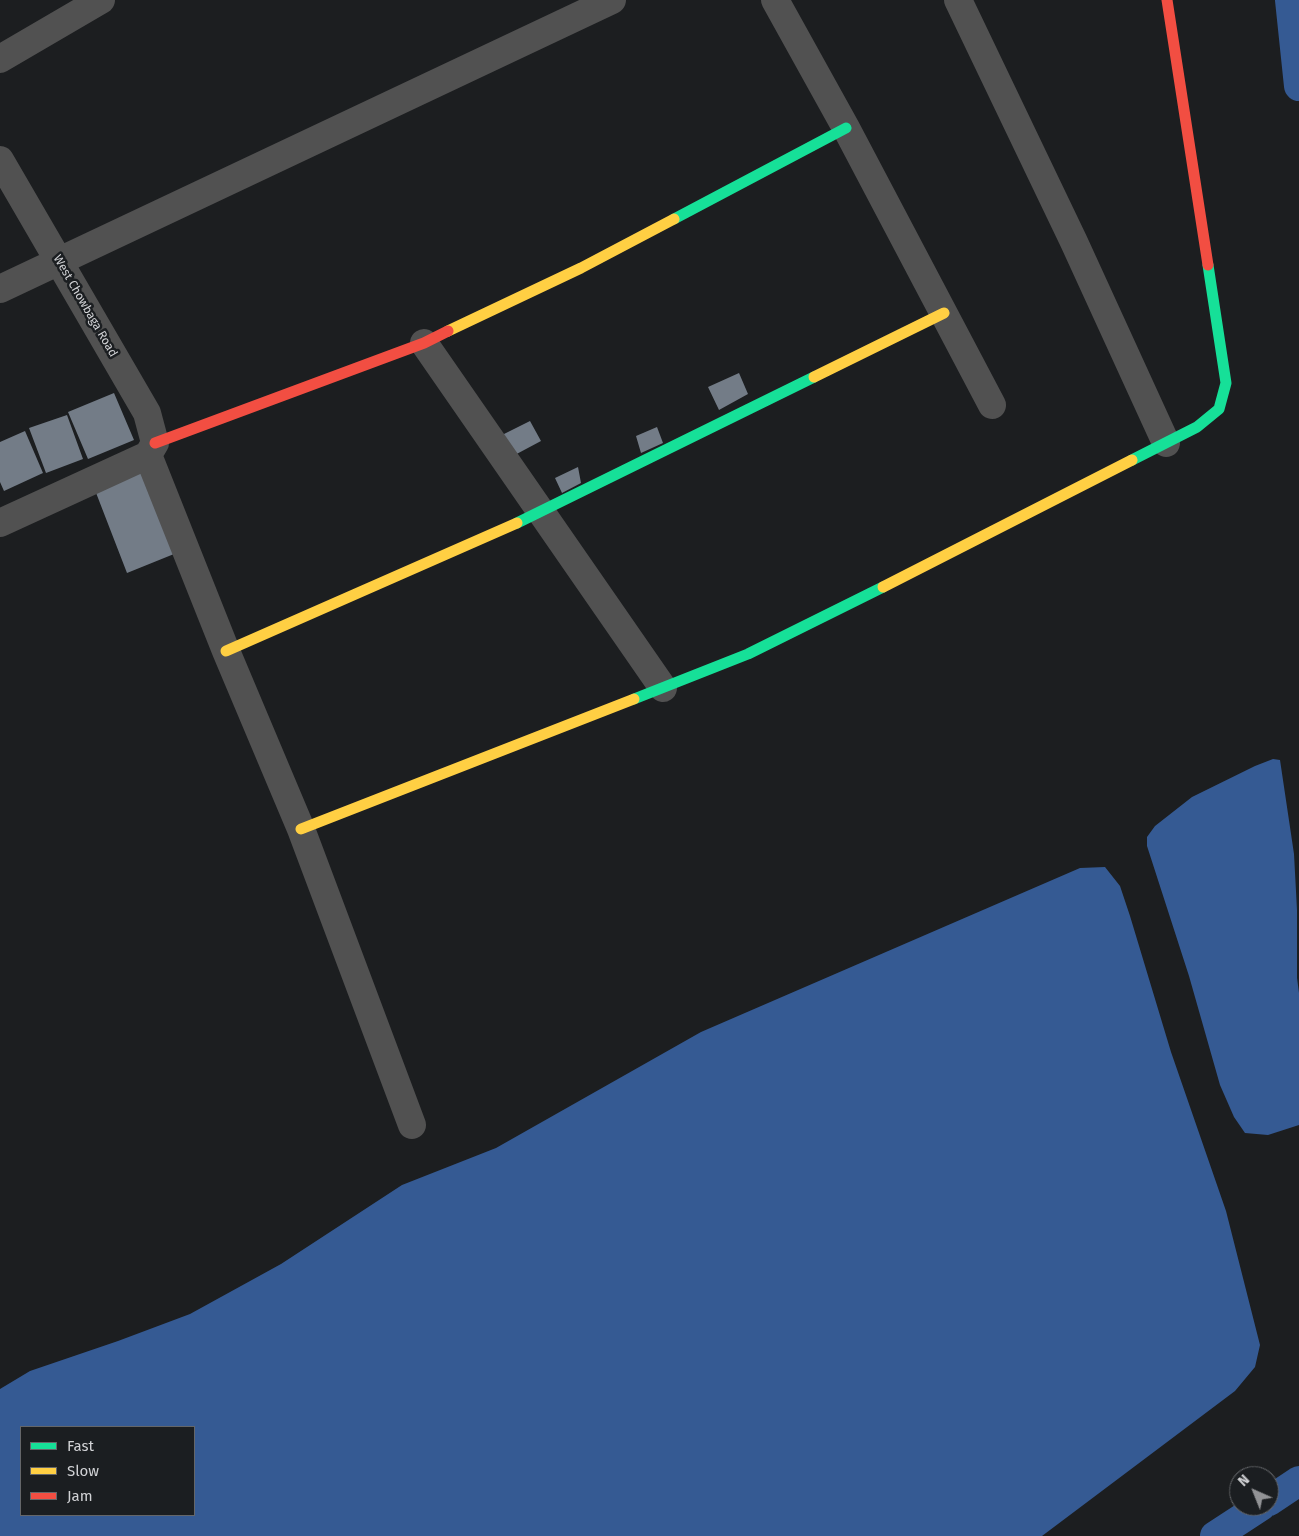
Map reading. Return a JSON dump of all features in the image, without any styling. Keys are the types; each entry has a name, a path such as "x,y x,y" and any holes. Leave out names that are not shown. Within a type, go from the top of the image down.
{"street":[{"path":"0,59 101,0"},
{"path":"0,289 612,0"},
{"path":"775,0 846,128 992,404"},
{"path":"958,0 1074,242 1166,442"},
{"path":"302,829 748,654 815,622 1197,427 1219,410 1226,383 1167,0"},
{"path":"0,523 152,449 424,343 581,268 846,128"},
{"name":"West Chowbaga Road","path":"0,160 148,413 152,449 226,651 302,829 412,1125"},
{"path":"226,651 542,512 944,313"},
{"path":"424,343 663,688"}],"water":[{"path":"1273,759 1280,760 1294,854 1299,993 1299,1125 1268,1135 1245,1133 1234,1117 1220,1085 1189,976 1147,846 1147,837 1155,826 1192,797"},
{"path":"1105,867 1120,886 1171,1052 1226,1211 1260,1345 1255,1367 1235,1391 1042,1536 0,1536 0,1389 30,1371 190,1314 281,1264 402,1185 496,1148 701,1032 1080,868"}],"building":[{"path":"739,373 748,394 719,410 708,387"},
{"path":"114,393 134,440 88,459 68,412"},
{"path":"67,415 83,459 46,473 29,428"},
{"path":"530,421 541,441 511,457 500,436"},
{"path":"657,427 663,443 641,453 636,436"},
{"path":"25,431 43,473 4,491 0,482 0,442"},
{"path":"140,466 174,554 127,573 93,485"},
{"path":"578,467 581,483 562,493 555,478"}],"waterway":[{"path":"1290,0 1299,86"},
{"path":"1279,1494 1299,1481"},
{"path":"1215,1536 1246,1516"}],"traffic: fast":[{"path":"674,219 846,128"},
{"path":"1132,460 1197,427 1219,409 1226,383 1208,265"},
{"path":"517,523 814,377"},
{"path":"634,699 748,654 883,587"}],"traffic: slow":[{"path":"448,331 581,268 674,219"},
{"path":"814,377 944,313"},
{"path":"883,587 1132,460"},
{"path":"226,651 517,523"},
{"path":"301,829 634,699"}],"traffic: jam":[{"path":"1167,0 1208,265"},
{"path":"155,443 424,343 448,331"}]}
